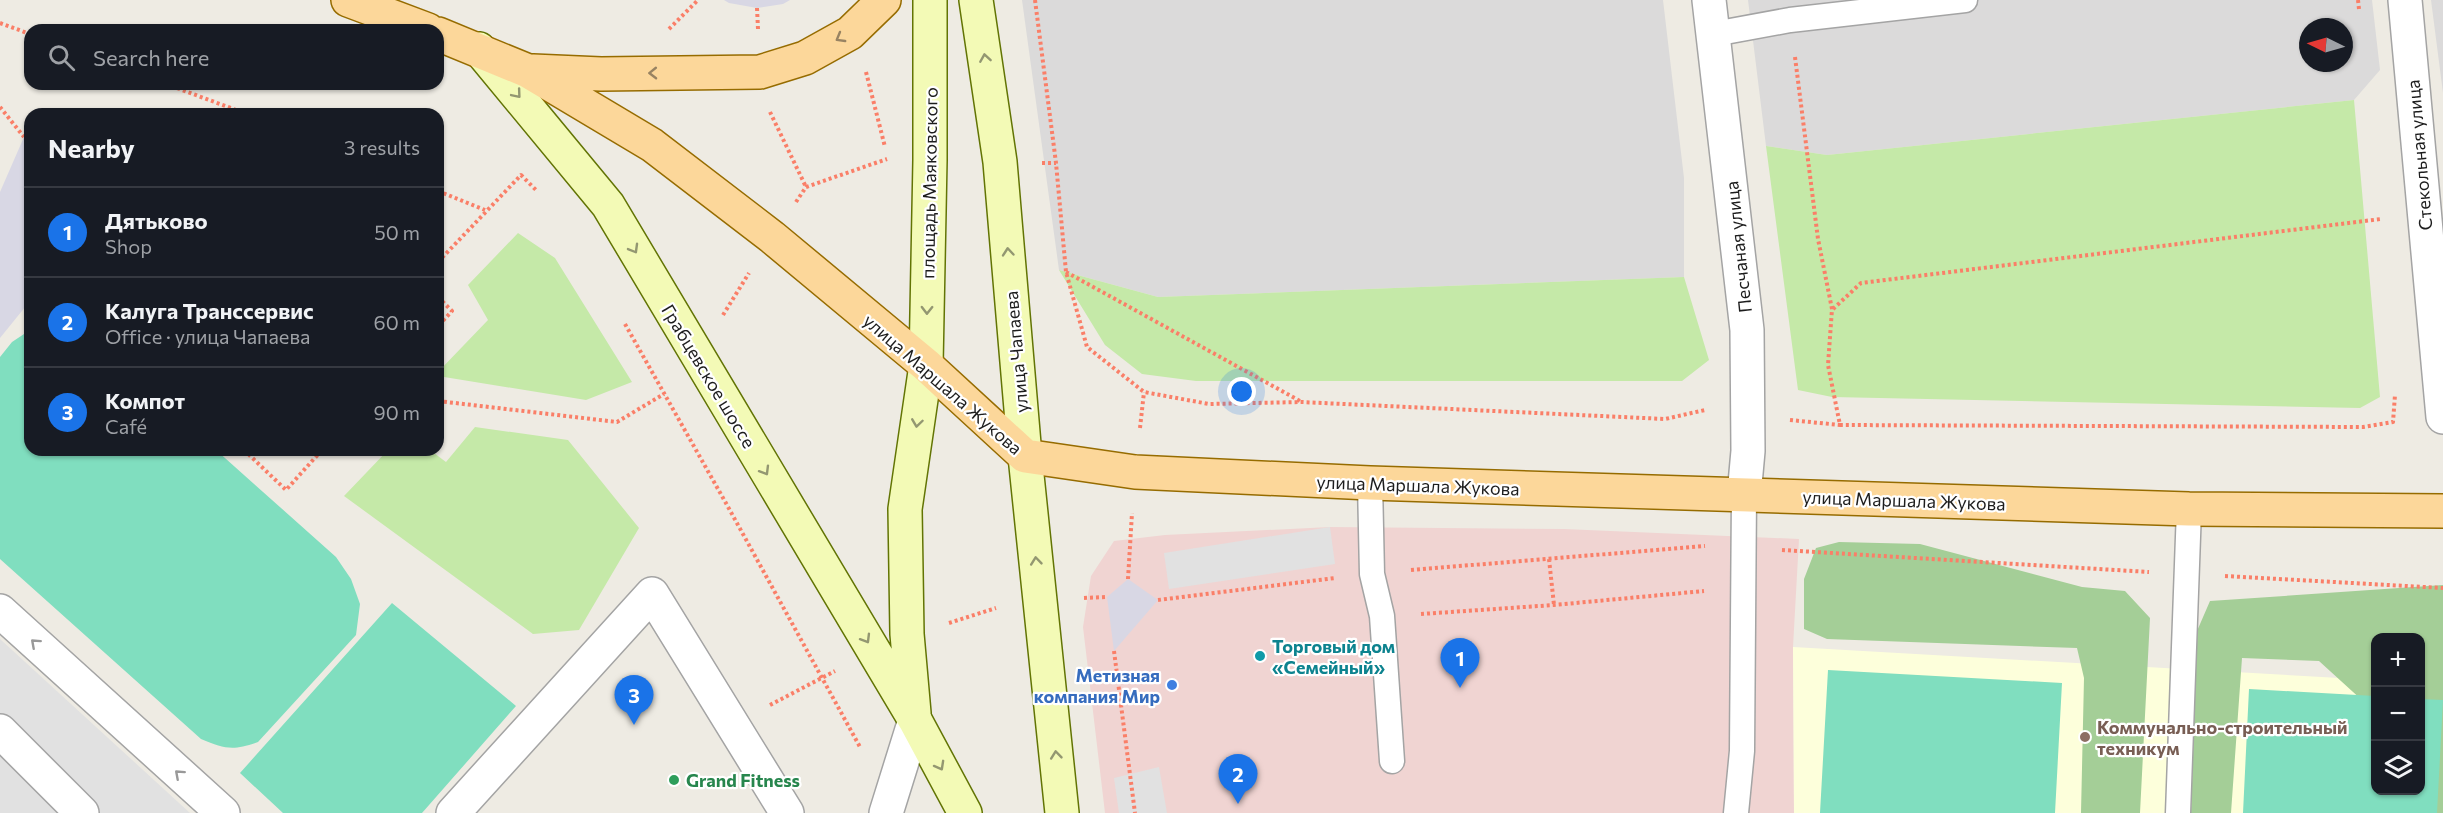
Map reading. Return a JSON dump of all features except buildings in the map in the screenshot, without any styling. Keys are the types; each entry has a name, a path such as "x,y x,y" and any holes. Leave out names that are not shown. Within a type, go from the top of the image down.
{"main road":[{"path":"348,0 412,24"},
{"path":"444,36 528,71 601,74 760,72 805,58 850,33 884,0"},
{"name":"площадь Маяковского","path":"915,720 907,634 905,509 926,365 930,0"},
{"name":"улица Чапаева","path":"976,0 1000,162 1025,456 1062,813"},
{"name":"Грабцевское шоссе","path":"479,49 608,205 692,350 915,720 965,813"},
{"name":"улица Маршала Жукова","path":"528,71 652,145 772,237 926,365 1025,456 1135,472 1370,483 2189,509 2443,511"}],"street":[{"name":"Песчаная улица","path":"1709,0 1747,330 1748,451 1744,495"},
{"name":"Стекольная улица","path":"2405,0 2443,417"},
{"path":"453,813 652,594 787,813"},
{"path":"0,611 223,813"},
{"path":"888,806 915,720"},
{"path":"0,731 82,813"}],"lane":[{"path":"1714,34 1790,20 1965,0"},
{"path":"1370,483 1372,574 1382,616 1392,761"},
{"path":"1736,813 1742,751 1744,495"},
{"path":"2178,813 2189,509"}],"path":[{"path":"1035,0 1056,163 1066,272 1087,347 1144,392 1209,404 1301,402 1665,419 1705,410"},
{"path":"2358,0 2360,12"},
{"path":"1790,20 1818,239 1832,309 1828,365 1840,425 2363,427 2393,422 2396,388"},
{"path":"0,23 24,32"},
{"path":"182,90 231,108"},
{"path":"0,107 24,137"},
{"path":"654,375 712,334 806,187 888,159 930,160"},
{"path":"1000,162 1056,163"},
{"path":"444,255 521,175 537,192"},
{"path":"444,193 485,210"},
{"path":"1832,309 1861,283 2382,219 2384,230"},
{"path":"1066,272 1301,402"},
{"path":"444,303 452,311 444,320"},
{"path":"620,316 822,678 888,806"},
{"path":"444,402 617,422 664,394"},
{"path":"250,456 286,490 317,456"},
{"path":"1158,600 1372,574 1702,546 2443,588"},
{"path":"1549,559 1554,605"},
{"path":"1382,616 1554,605 1743,587"},
{"path":"907,634 987,610 1040,598 1107,597"},
{"path":"822,678 872,650"},
{"path":"1114,651 1135,813"}],"shaded area":[{"path":"724,0 790,0 783,4 757,8"},
{"path":"1022,0 1663,0 1684,178 1684,277 1158,297 1059,270"},
{"path":"1748,0 2372,0 2380,70 2354,100 1827,155 1766,146"},
{"path":"2431,0 2443,0 2443,93"},
{"path":"24,137 24,308 0,338 0,192"},
{"path":"1330,527 1564,529 1799,539 1793,647 1794,813 1105,813 1083,627 1091,576 1114,541 1165,535"},
{"path":"1330,527 1335,564 1169,589 1164,553"},
{"path":"1128,579 1158,600 1114,651 1107,597"},
{"path":"0,639 190,813 0,813"},
{"name":"Коммунально-строительный техникум","path":"1793,647 2371,680 2371,795 2425,795 2443,813 1794,813"},
{"path":"1159,767 1167,813 1119,813 1114,778"}],"green space":[{"path":"2354,100 2380,397 2360,408 1832,397 1798,390 1766,146 1827,155"},
{"path":"518,233 555,258 632,382 586,400 444,377 444,366 488,320 468,285"},
{"path":"1059,270 1158,297 1684,277 1709,360 1682,381 1196,381 1142,374 1105,345"},
{"path":"24,334 24,456 223,456 336,557 351,579 360,604 356,635 258,742 229,748 201,739 0,559 0,357 12,342"},
{"path":"475,427 568,440 639,528 579,630 533,634 344,496 382,456 438,456 446,462"},
{"path":"1839,542 1920,544 2082,587 2125,591 2150,618 2140,813 2081,813 2084,678 2077,648 1827,639 1804,629 1804,579 1816,548"},
{"path":"2443,585 2443,813 2378,813 2411,795 2425,795 2425,633 2371,633 2371,708 2319,661 2242,658 2231,813 2191,813 2197,631 2210,601"},
{"path":"392,603 516,706 422,813 283,813 240,773"},
{"path":"1828,670 2062,683 2055,813 1820,813"},
{"path":"2249,689 2371,696 2371,795 2425,795 2425,699 2443,700 2437,813 2243,813"}],"place":[{"name":"Торговый дом «Семейный»","path":"1260,656"},
{"name":"Метизная компания Мир","path":"1172,685"},
{"name":"Дятьково","path":"1460,688"},
{"name":"Компот","path":"634,725"},
{"name":"Коммунально-строительный техникум","path":"2085,737"},
{"name":"Grand Fitness","path":"674,780"},
{"name":"Калуга Транссервис","path":"1238,804"}]}
